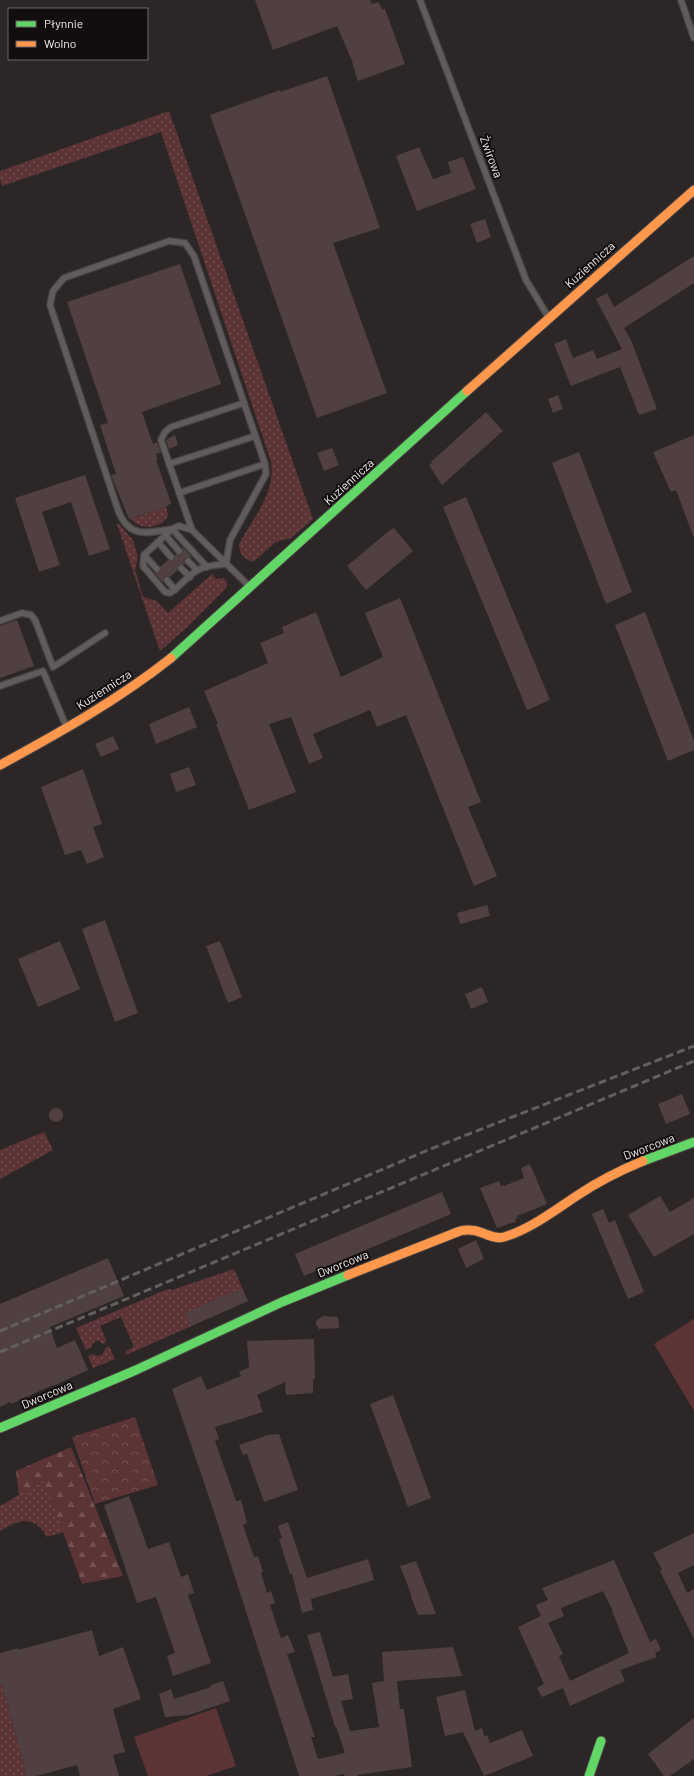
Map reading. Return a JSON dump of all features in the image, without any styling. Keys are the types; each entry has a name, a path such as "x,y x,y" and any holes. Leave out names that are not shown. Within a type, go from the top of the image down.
{"main road":[{"name":"Kuziennicza","path":"0,765 67,728 150,675 196,636 549,318 694,190"},
{"name":"Dworcowa","path":"0,1428 136,1370 282,1302 442,1237 458,1231 472,1229 490,1236 501,1238 541,1220 580,1192 603,1179 626,1168 694,1142"},
{"path":"589,1776 602,1741"}],"lane":[{"name":"Żwirowa","path":"420,0 526,280 549,318"},
{"path":"681,0 694,38"},
{"path":"192,530 179,526 172,529 144,533 137,532 127,525 120,516 50,305 53,291 64,278 168,241 185,243 194,256 265,464 266,474 261,486 230,540 226,564"},
{"path":"244,404 171,427 164,432 161,440 192,530 250,587"},
{"path":"169,464 255,436"},
{"path":"179,493 265,464"},
{"path":"172,529 144,554 143,566 165,592 170,593 175,590 197,570 226,564"},
{"path":"172,529 207,567"},
{"path":"165,535 179,551"},
{"path":"158,542 171,557"},
{"path":"144,554 157,569"},
{"path":"188,561 197,570"},
{"path":"181,568 190,577"},
{"path":"167,580 175,590"},
{"path":"0,621 22,613 31,615 35,620 53,667"},
{"path":"0,686 53,667 105,633"},
{"path":"43,671 67,728"}],"green space":[{"path":"169,111 313,519 291,538 276,542 253,562 243,556 240,551 239,544 257,515 267,495 272,473 271,462 161,132 2,186 0,179 0,171"},
{"path":"166,507 168,515 164,521 157,525 146,527 137,524 130,519"},
{"path":"117,524 119,524 133,540 138,557 135,570 143,597 157,601 168,613 212,574 216,579 224,578 227,582 226,588 184,630 160,651"},
{"path":"44,1132 53,1150 0,1179 0,1150"},
{"path":"234,1269 248,1301 126,1355 126,1351 134,1347 121,1317 100,1326 107,1342 103,1344 99,1341 95,1341 90,1348 86,1350 76,1328 168,1289 172,1290"},
{"path":"694,1319 694,1411 654,1344"},
{"path":"109,1346 115,1359 93,1368 88,1356 93,1354 97,1356 101,1355 105,1348"},
{"path":"135,1417 158,1485 95,1504 72,1437"},
{"path":"71,1447 123,1576 82,1584 44,1480 19,1495 16,1471"},
{"path":"44,1480 64,1532 47,1537 37,1525 25,1521 13,1524 0,1531 0,1506"},
{"path":"0,1683 2,1685 27,1776 0,1776"},
{"path":"216,1708 236,1766 206,1776 148,1776 134,1737"}],"building":[{"path":"255,0 370,0 372,4 378,2 383,10 385,9 405,64 358,81 353,63 337,26 273,50"},
{"path":"327,76 380,228 333,243 387,393 317,418 210,115 280,90 280,92"},
{"path":"419,147 433,179 451,173 448,162 463,157 476,189 417,211 396,156"},
{"path":"485,219 491,237 477,243 470,224"},
{"path":"694,256 694,283 624,328 631,340 657,409 639,415 620,367 571,386 554,344 566,339 573,358 593,350 597,359 622,349 596,299 607,293 614,307"},
{"path":"180,264 221,384 142,412 153,444 157,442 161,452 156,454 158,459 156,460 171,503 166,507 129,519 111,475 116,474 100,425 108,423 67,302"},
{"path":"558,395 563,409 553,413 548,399"},
{"path":"486,412 503,431 442,485 429,465"},
{"path":"175,435 178,445 169,449 166,440"},
{"path":"694,435 693,536 676,490 671,492 653,452"},
{"path":"332,448 339,465 324,471 317,453"},
{"path":"579,452 632,592 606,604 552,463"},
{"path":"85,475 110,549 89,556 71,502 42,512 60,565 39,572 15,498"},
{"path":"466,497 550,700 527,710 443,507"},
{"path":"394,528 413,551 366,590 347,566"},
{"path":"183,547 192,558 185,558 185,564 178,565 178,570 170,577 164,577 163,583 154,572 160,572 160,567 168,560 173,560 176,553 181,554"},
{"path":"400,598 481,802 468,807 497,876 474,886 406,715 377,727 370,710 313,734 323,758 309,764 291,717 269,724 296,792 249,810 216,724 218,724 204,691 268,663 260,643 284,633 282,627 316,612 341,677 383,657 365,613"},
{"path":"645,612 694,741 694,750 668,761 615,625"},
{"path":"17,620 34,666 0,678 0,626"},
{"path":"189,707 197,727 156,744 149,724"},
{"path":"113,736 119,749 101,757 95,744"},
{"path":"189,767 196,785 176,792 170,774"},
{"path":"83,769 102,824 93,827 104,857 87,864 81,850 65,855 41,787"},
{"path":"487,905 490,916 460,924 457,913"},
{"path":"105,920 138,1013 115,1022 82,929"},
{"path":"60,941 80,989 38,1007 18,959"},
{"path":"220,941 242,997 228,1003 206,946"},
{"path":"482,987 488,1002 471,1009 465,994"},
{"path":"682,1094 690,1114 666,1124 658,1104"},
{"path":"53,1108 59,1108 63,1112 63,1118 59,1122 53,1122 49,1118 49,1112"},
{"path":"530,1164 547,1204 517,1216 518,1218 515,1219 516,1222 497,1228 480,1188 499,1181 501,1186 504,1186 524,1178 521,1168"},
{"path":"442,1192 451,1214 304,1276 295,1254"},
{"path":"660,1196 670,1212 694,1198 694,1234 654,1257 628,1215"},
{"path":"603,1209 609,1223 615,1220 644,1292 628,1299 592,1214"},
{"path":"476,1240 484,1259 466,1268 458,1249"},
{"path":"108,1258 124,1296 50,1327 57,1348 75,1340 88,1370 11,1404 10,1402 0,1407 0,1304"},
{"path":"242,1288 248,1301 191,1326 185,1313"},
{"path":"323,1316 338,1317 339,1328 319,1329 316,1321"},
{"path":"314,1339 315,1379 313,1379 313,1393 286,1395 285,1382 257,1395 263,1412 215,1427 219,1439 215,1441 236,1501 241,1500 247,1523 243,1525 254,1557 258,1556 267,1593 271,1591 275,1603 270,1605 281,1638 288,1635 295,1652 287,1654 315,1737 311,1737 318,1759 345,1753 335,1727 307,1635 320,1632 333,1677 348,1674 353,1699 341,1701 350,1731 379,1727 372,1683 384,1681 382,1652 453,1647 462,1676 397,1681 400,1709 404,1709 412,1767 357,1775 358,1776 345,1776 344,1774 335,1776 299,1776 213,1509 172,1389 201,1376 207,1390 241,1376 239,1372 249,1367 247,1341"},
{"path":"393,1395 431,1498 408,1507 370,1404"},
{"path":"279,1434 298,1490 264,1502 247,1454 243,1455 239,1445 268,1435"},
{"path":"129,1496 148,1549 169,1542 181,1577 188,1574 194,1593 188,1595 211,1663 173,1676 167,1656 175,1653 156,1597 137,1603 104,1505"},
{"path":"288,1522 307,1578 368,1559 374,1580 311,1599 313,1610 302,1613 292,1574 290,1574 279,1539 282,1538 278,1526"},
{"path":"694,1533 694,1565 678,1573 687,1593 694,1589 694,1639 660,1571 662,1570 653,1553"},
{"path":"614,1560 650,1642 656,1639 661,1650 655,1653 657,1657 620,1670 625,1681 570,1706 563,1688 542,1697 537,1688 544,1684 518,1627 541,1616 536,1605 548,1600 542,1588","holes":["603,1591 613,1611 629,1653 570,1681 559,1656 563,1654 548,1623 564,1616 561,1608"]},
{"path":"416,1561 436,1614 418,1615 410,1594 400,1566"},
{"path":"92,1630 99,1656 123,1647 141,1699 113,1709 125,1752 113,1755 119,1776 80,1776 77,1765 36,1776 27,1776 2,1685 0,1685 0,1653 18,1648 18,1650"},
{"path":"223,1681 230,1701 189,1715 165,1717 159,1694 171,1689 174,1699 211,1687 211,1685"},
{"path":"465,1690 475,1731 482,1728 484,1736 487,1735 490,1743 522,1730 533,1756 484,1776 463,1732 445,1736 436,1697"},
{"path":"694,1718 694,1759 670,1776 664,1776 648,1754"}],"railway":[{"path":"0,1331 433,1148 694,1046"},
{"path":"0,1352 694,1061"}],"traffic: fast":[{"path":"171,658 467,391"},
{"path":"643,1161 694,1142"},
{"path":"0,1428 136,1370 282,1302 348,1275"},
{"path":"589,1776 601,1741"}],"traffic: slow":[{"path":"467,391 694,190"},
{"path":"0,765 109,702 171,658"},
{"path":"348,1275 460,1231 473,1230 499,1238 514,1234 542,1219 602,1180 643,1161"}]}
